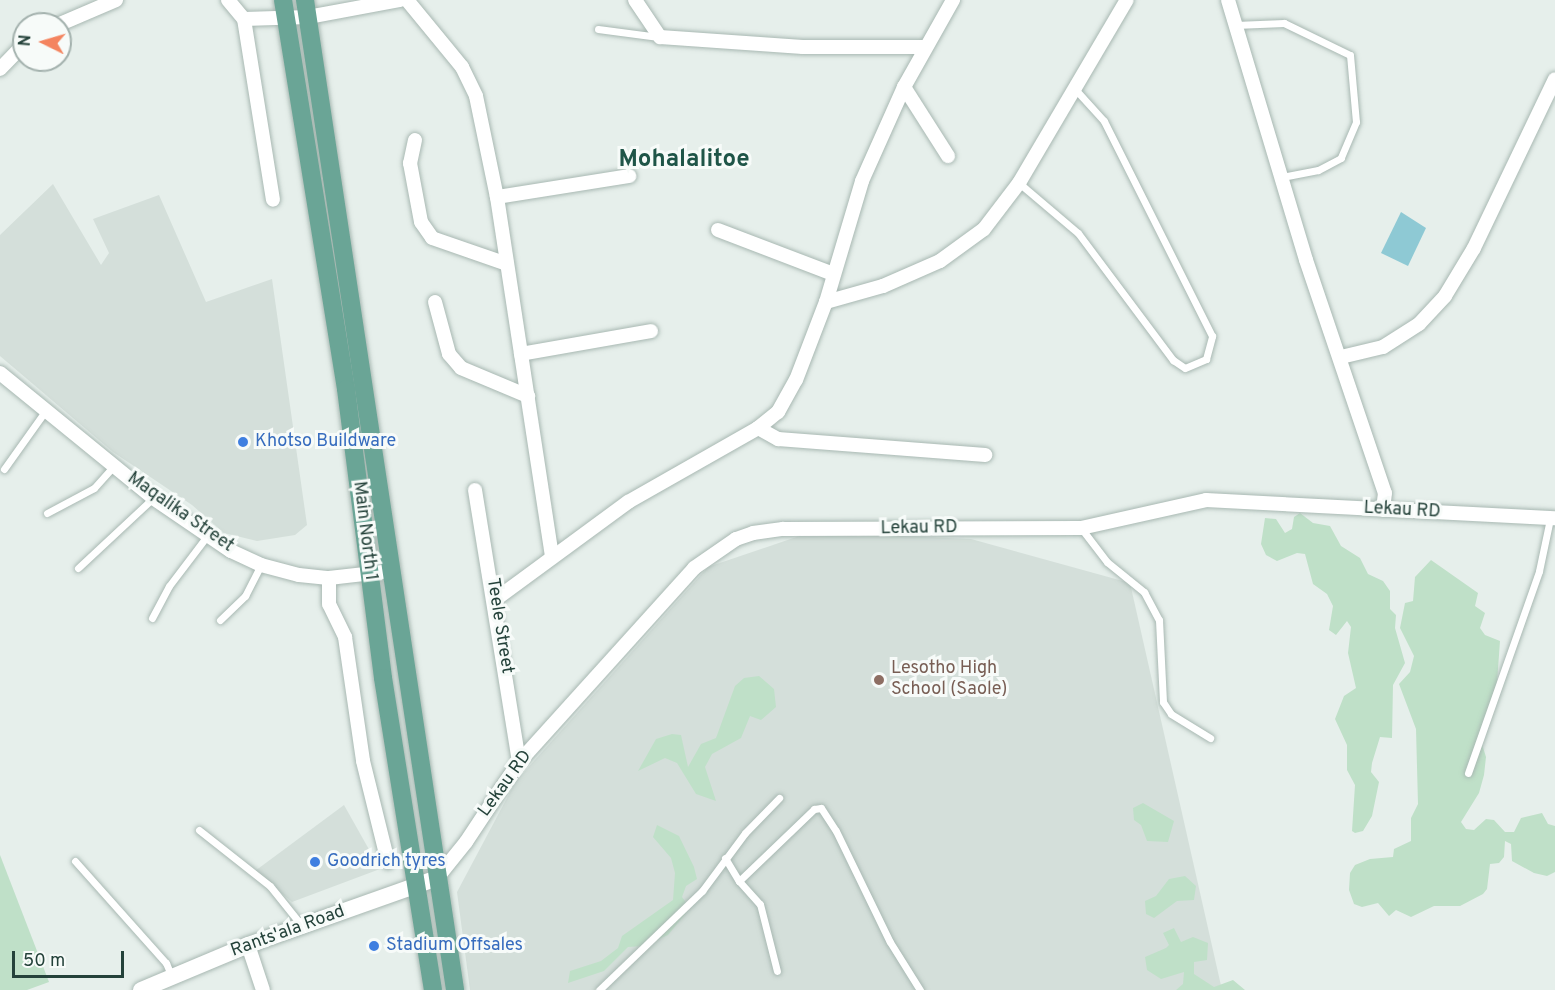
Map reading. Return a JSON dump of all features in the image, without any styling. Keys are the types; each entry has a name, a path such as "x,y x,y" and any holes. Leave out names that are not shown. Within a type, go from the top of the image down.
{"main road":[{"name":"Main North 1","path":"283,0 346,388 369,575 433,990"},
{"name":"Main North 1","path":"314,8 390,571 455,990"}],"street":[{"path":"72,19 116,0"},
{"path":"228,0 244,19 273,200"},
{"path":"244,19 286,19 314,8 400,0"},
{"path":"407,0 462,67 476,96 497,197 552,556"},
{"path":"635,0 660,37 803,47 924,47"},
{"path":"496,599 628,502 758,428 778,412 796,380 826,302 862,181 924,47 953,0"},
{"path":"826,302 883,286 940,261 984,229 1019,183 1127,0"},
{"path":"1228,0 1281,177 1385,493 1383,510"},
{"path":"0,69 12,56"},
{"path":"1341,357 1383,346 1419,324 1445,296 1474,249 1555,79"},
{"path":"904,87 948,156"},
{"path":"415,140 410,163 420,222 432,238 507,264"},
{"path":"497,197 630,176"},
{"path":"718,230 833,274"},
{"path":"435,302 449,354 461,368 528,396"},
{"path":"521,354 651,331"},
{"name":"Maqalika Street","path":"0,373 44,413 153,498 207,536 261,565 299,575 329,578 390,571"},
{"path":"758,428 778,439 985,455"},
{"name":"Teele Street","path":"475,490 496,599 519,762"},
{"name":"Lekau RD","path":"437,878 466,842 519,762 694,568 736,539 783,529 1081,528 1206,500 1552,519"},
{"path":"329,578 329,604 345,637 363,761 388,862"},
{"name":"Rants'ala Road","path":"141,990 248,945 437,878"},
{"path":"248,945 263,990"}],"lane":[{"path":"1234,25 1284,23 1350,55 1356,122 1341,158 1318,170 1281,177"},
{"path":"598,29 660,37"},
{"path":"1019,183 1078,233 1173,360 1185,368 1206,359 1212,336 1104,121 1074,88"},
{"path":"4,469 44,413"},
{"path":"47,513 94,488 114,466"},
{"path":"78,568 153,498"},
{"path":"1468,773 1539,571 1552,519"},
{"path":"1081,528 1107,562 1144,592 1159,620 1162,702 1171,714 1210,738"},
{"path":"152,618 169,586 207,536"},
{"path":"220,620 245,596 261,565"},
{"path":"599,990 702,891 726,858 779,798"},
{"path":"738,881 814,809 821,808 920,990"},
{"path":"199,830 270,886 302,926"},
{"path":"726,858 738,881 760,904 777,971"},
{"path":"75,861 166,963 172,977"}],"shaded area":[{"path":"53,184 101,265 109,253 93,219 159,195 206,302 272,279 307,525 295,535 257,541 224,533 192,505 113,452 0,356 0,235"},
{"name":"Lesotho High School (Saole)","path":"811,532 971,539 1130,583 1222,990 470,990 457,892 516,781 708,567"},
{"path":"344,805 380,869 292,902 255,871"}],"green space":[{"path":"1300,513 1313,523 1330,526 1341,546 1360,558 1368,574 1383,581 1390,591 1390,609 1396,615 1395,628 1405,663 1393,685 1392,738 1380,737 1372,763 1371,772 1379,782 1372,816 1363,831 1355,833 1352,831 1355,785 1347,770 1347,745 1335,719 1344,696 1356,688 1348,653 1351,627 1347,621 1336,635 1329,630 1333,606 1327,594 1313,584 1305,554 1297,553 1277,561 1266,555 1261,544 1265,518 1276,519 1285,533 1292,529 1294,517"},
{"path":"1431,560 1478,593 1475,606 1485,613 1480,628 1485,635 1500,641 1497,683 1481,741 1486,757 1484,775 1479,793 1461,822 1466,829 1474,830 1486,819 1494,820 1505,832 1514,832 1521,818 1542,813 1548,824 1555,826 1555,872 1547,876 1534,873 1512,861 1511,844 1505,841 1504,857 1499,863 1490,864 1487,889 1483,894 1460,906 1434,906 1411,917 1396,910 1389,916 1378,903 1362,907 1354,904 1349,890 1350,873 1355,865 1370,859 1393,857 1394,849 1411,841 1411,818 1418,804 1416,729 1399,684 1410,672 1414,656 1400,628 1405,603 1413,601 1415,577"},
{"path":"759,676 774,689 776,707 761,720 750,716 741,738 712,754 705,767 716,801 696,794 677,763 665,758 638,771 656,739 672,734 681,735 688,767 701,744 716,738 735,686 744,678"},
{"path":"1143,803 1174,821 1168,842 1147,841 1141,825 1134,820 1133,808"},
{"path":"657,825 679,836 694,867 697,879 686,886 682,897 687,904 686,913 668,935 643,946 628,947 604,971 568,983 570,971 601,961 618,948 622,936 673,900 675,873 671,858 653,837"},
{"path":"0,855 49,982 27,990 0,990"},
{"path":"1185,876 1196,886 1194,900 1177,901 1154,918 1146,914 1145,901 1156,896 1169,879"},
{"path":"1174,928 1181,942 1193,937 1208,943 1207,960 1194,962 1194,974 1214,987 1233,980 1245,990 1176,990 1183,984 1184,972 1161,979 1147,970 1145,957 1169,945 1163,933"}],"water":[{"path":"1401,212 1426,228 1408,266 1381,253"}],"place":[{"name":"Khotso Buildware","path":"243,442"},
{"name":"Lesotho High School (Saole)","path":"879,680"},
{"name":"Goodrich tyres","path":"315,862"},
{"name":"Stadium Offsales","path":"374,946"}],"district":[{"name":"Mohalalitoe","path":"684,161"}]}
